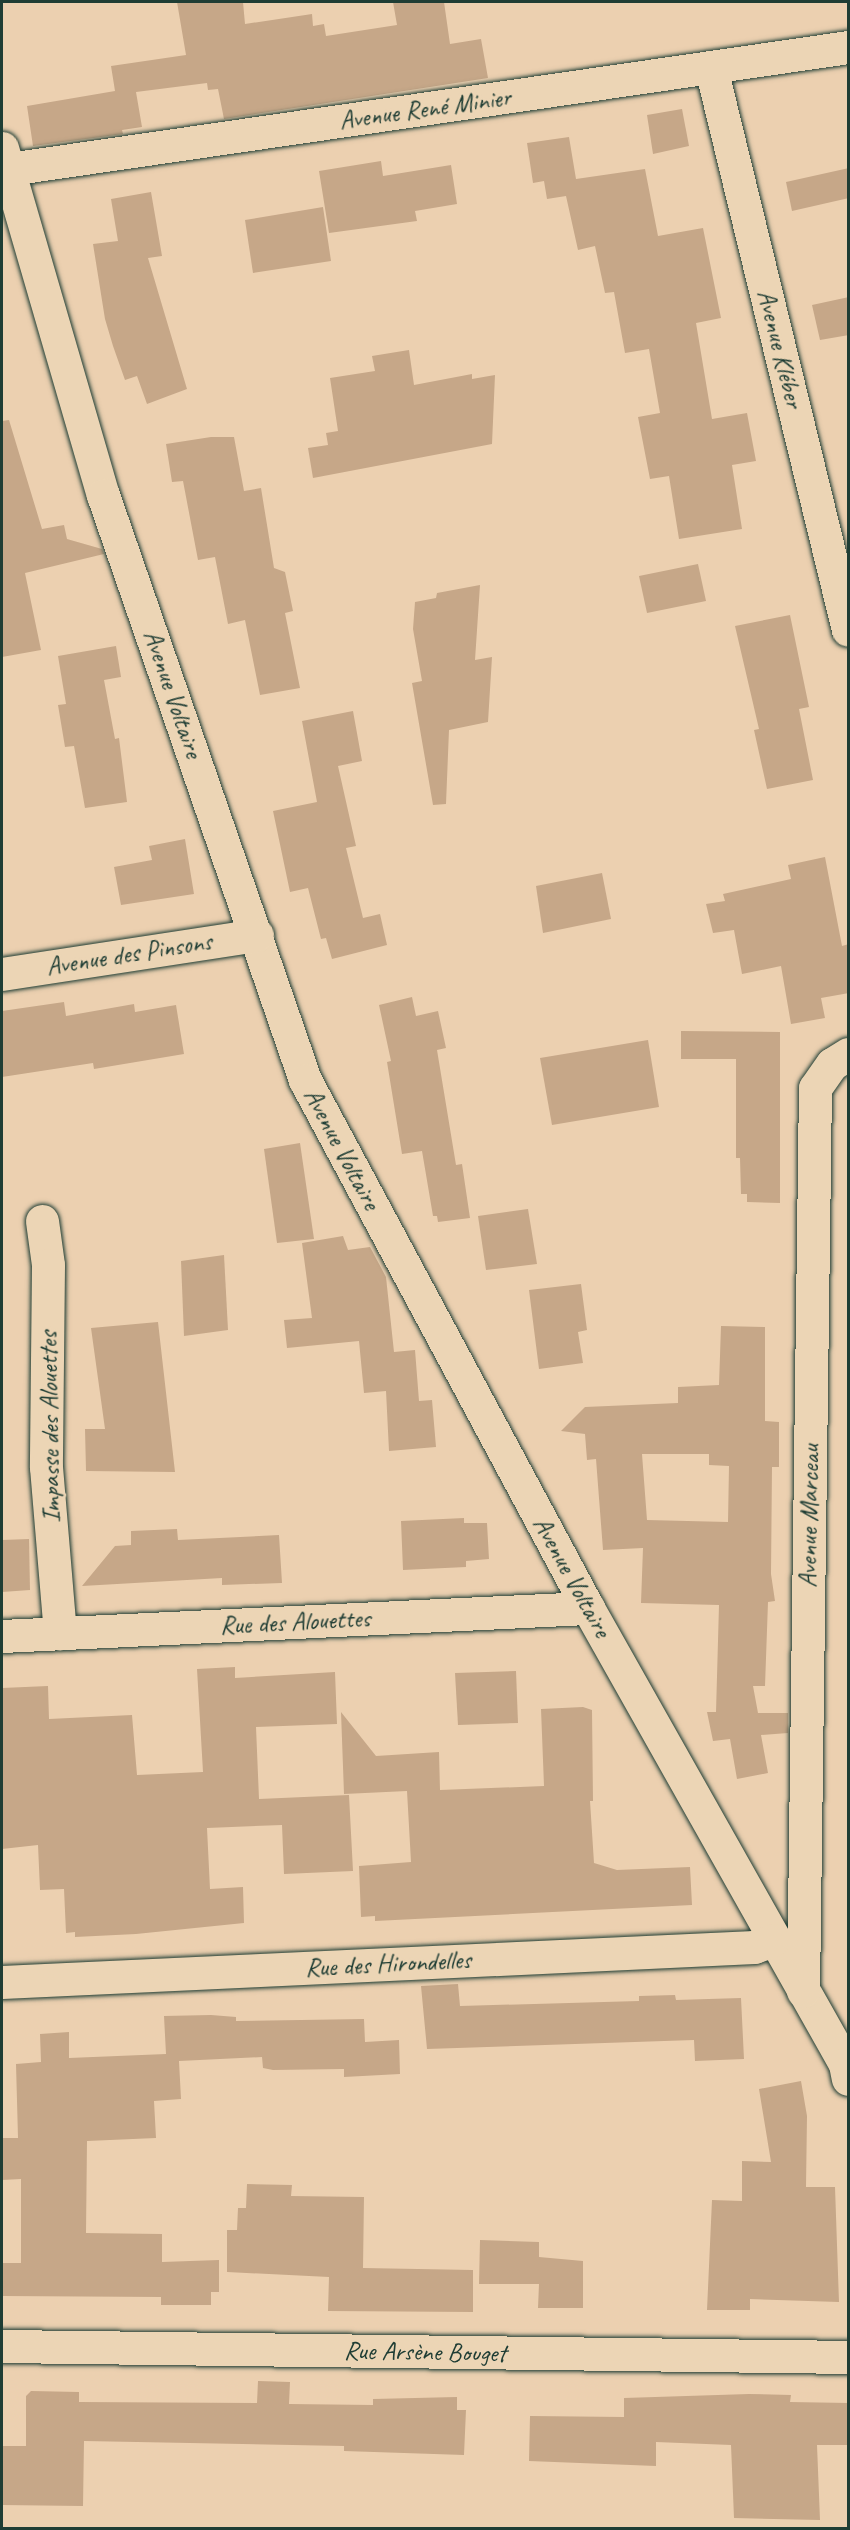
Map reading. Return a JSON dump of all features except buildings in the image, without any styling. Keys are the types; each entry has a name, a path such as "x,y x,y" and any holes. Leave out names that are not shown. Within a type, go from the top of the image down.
{"street":[{"name":"Avenue René Minier","path":"4,162 711,68 849,47"},
{"name":"Avenue Kléber","path":"711,68 849,630"},
{"name":"Avenue Voltaire","path":"4,162 103,495 257,935 304,1080 588,1608 847,2069"},
{"name":"Avenue des Pinsons","path":"2,974 257,935"},
{"name":"Avenue Marceau","path":"803,1993 815,1088 832,1064 849,1054"},
{"name":"Impasse des Alouettes","path":"42,1221 48,1265 46,1467 60,1633"},
{"name":"Rue des Alouettes","path":"2,1635 588,1608"},
{"name":"Rue des Hirondelles","path":"2,1982 754,1947 773,1940"},
{"name":"Rue Arsène Bouget","path":"2,2346 849,2357"}]}
